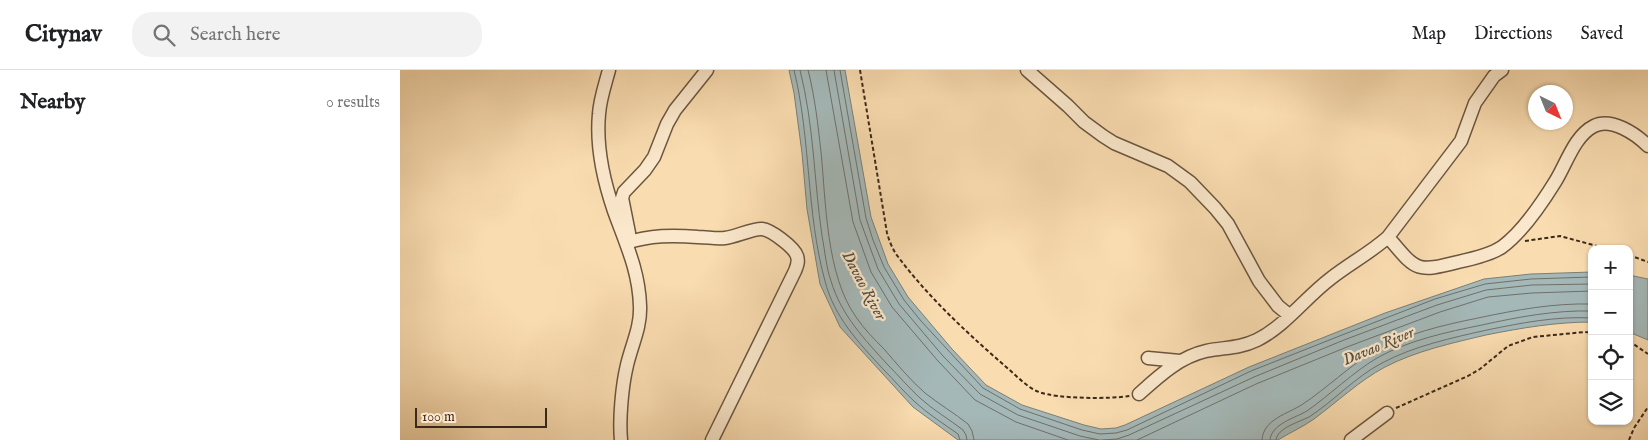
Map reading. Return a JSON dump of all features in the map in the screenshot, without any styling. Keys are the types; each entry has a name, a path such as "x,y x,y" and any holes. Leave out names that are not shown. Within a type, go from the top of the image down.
{"street":[{"path":"609,70 599,115 599,139 608,190 639,284 640,308 639,329 627,364 624,384 620,427 621,440"},
{"path":"626,243 629,233 623,204 624,192 654,158 667,124 675,110 707,70"},
{"path":"1027,70 1084,122 1103,136 1114,143 1168,166 1190,182 1228,224 1259,281 1278,306 1289,315"},
{"path":"1140,394 1180,361 1206,351 1239,347 1259,339 1330,279 1378,246 1388,236 1457,147 1480,95 1494,76 1502,70"},
{"path":"1388,236 1406,258 1423,269 1440,267 1490,252 1503,247 1511,238 1555,182 1577,143 1592,127 1599,124 1620,127 1635,135 1648,146"},
{"path":"626,243 641,238 670,235 722,238 737,236 755,229 762,229 780,238 797,254 798,262 795,271 712,440"},
{"path":"1148,358 1180,361"},
{"path":"1351,440 1387,413"}],"path":[{"path":"860,70 887,233 894,252 932,298 1027,386 1040,392 1061,396 1112,398 1140,394"},
{"path":"1511,238 1526,241 1560,236 1593,245"},
{"path":"1633,256 1648,262"},
{"path":"1387,413 1468,376 1480,369 1508,346 1533,337 1588,332"},
{"path":"1633,344 1648,354"},
{"path":"1629,440 1634,428 1648,407"}],"water":[{"name":"Davao River","path":"789,70 845,70 871,217 888,264 908,297 952,349 986,385 1022,405 1084,425 1101,429 1125,425 1249,367 1385,313 1484,279 1531,274 1588,272 1588,322 1552,324 1499,332 1447,344 1409,356 1375,373 1314,419 1278,440 958,440 913,407 840,327 820,284 807,209 794,93"},
{"path":"1633,276 1648,279 1648,340 1633,334"}]}
